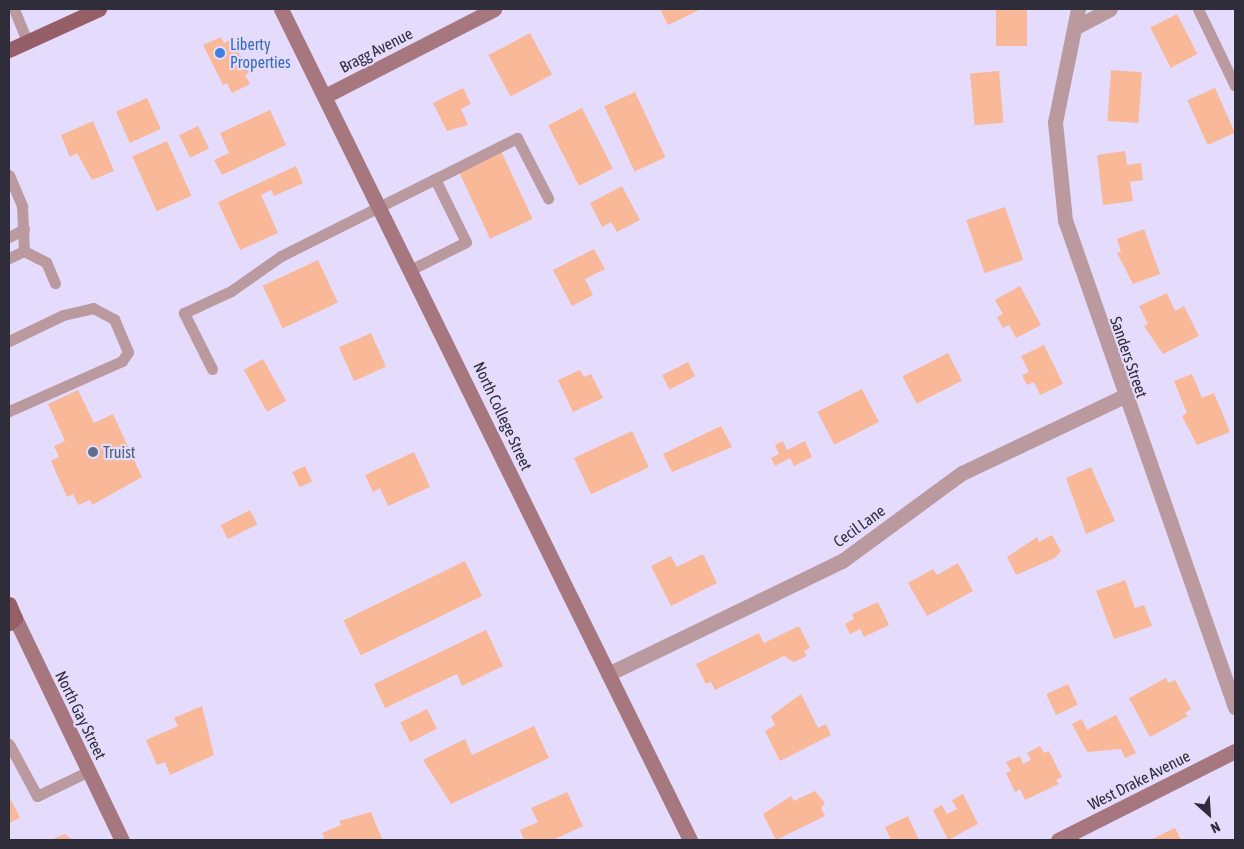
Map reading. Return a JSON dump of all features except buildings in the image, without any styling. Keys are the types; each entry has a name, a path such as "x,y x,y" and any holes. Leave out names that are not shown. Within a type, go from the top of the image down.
{"main road":[{"path":"9,50 99,9"},
{"name":"North College Street","path":"281,9 327,94 690,840"},
{"name":"Bragg Avenue","path":"327,94 494,9"},
{"name":"North Gay Street","path":"11,615 122,840"},
{"name":"West Drake Avenue","path":"1058,840 1235,751"}],"street":[{"name":"Sanders Street","path":"1078,9 1078,26 1055,122 1056,165 1067,230 1235,707"},
{"path":"1078,26 1110,9"},
{"name":"Cecil Lane","path":"608,674 842,561 962,473 1124,396"}],"lane":[{"path":"14,9 27,42"},
{"path":"1198,9 1235,86"},
{"path":"212,368 184,313 381,206 517,138 548,198"},
{"path":"9,175 22,206 24,251"},
{"path":"412,268 466,242 435,179"},
{"path":"9,237 24,229"},
{"path":"9,258 24,251"},
{"path":"24,251 46,262 55,284"},
{"path":"9,342 63,315 93,308 114,319 128,352 122,361 9,411"},
{"path":"9,744 37,796 89,771"}],"place":[{"name":"Liberty Properties","path":"220,53"},
{"name":"Truist","path":"93,452"}]}
